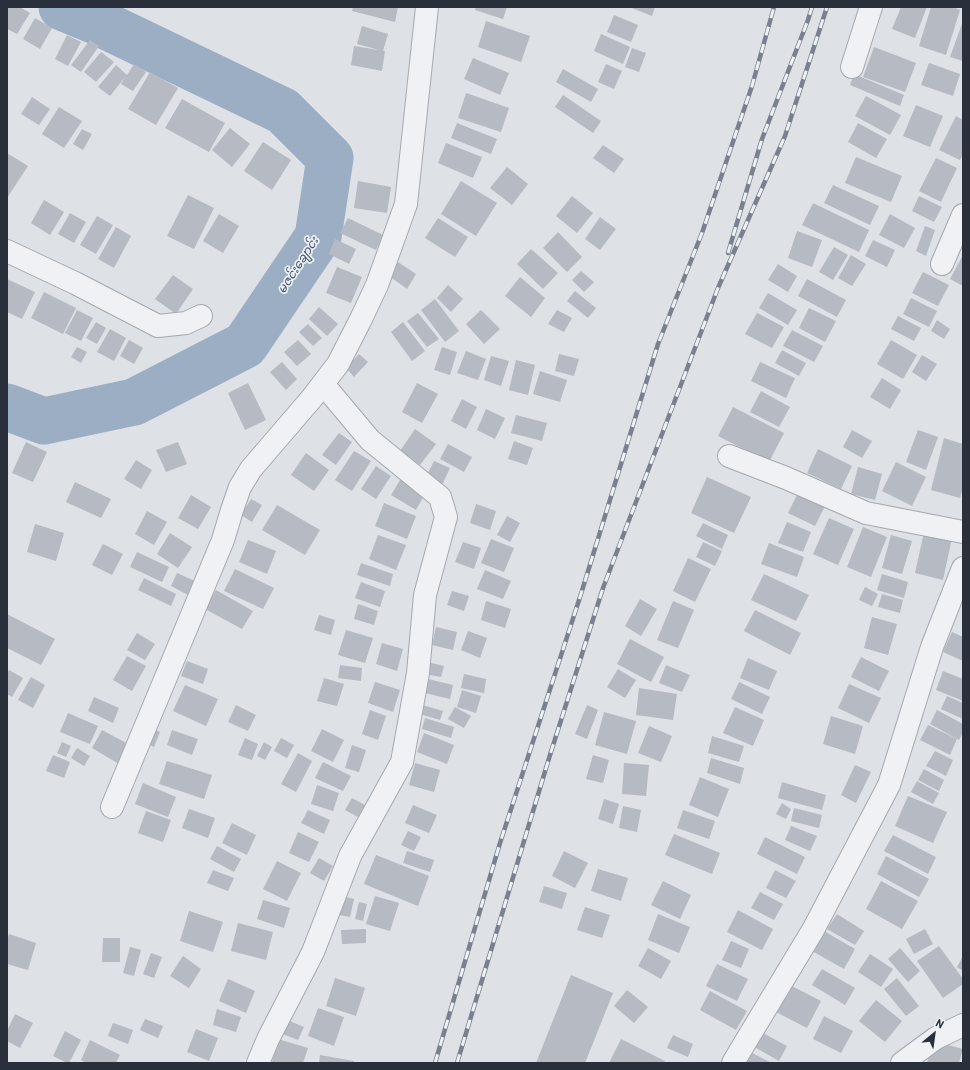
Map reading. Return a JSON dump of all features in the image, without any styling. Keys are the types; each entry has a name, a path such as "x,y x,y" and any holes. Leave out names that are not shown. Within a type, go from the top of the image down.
{"street":[{"path":"112,807 223,540 240,487 252,469 338,364 377,285 406,204 427,7"},
{"path":"852,67 871,7"},
{"path":"942,264 963,215"},
{"path":"7,251 75,283 158,326 186,323 201,316"},
{"path":"258,1063 268,1039 313,952 350,856 402,762 418,673 425,595 446,517 440,497 370,440 323,384"},
{"path":"729,456 786,478 866,512 963,532"},
{"path":"734,1063 813,930 889,785 932,647 963,568"},
{"path":"902,1063 936,1038 963,1025"}],"building":[{"path":"7,7 20,7 30,13 17,34 7,29"},
{"path":"353,7 398,7 395,22 352,11"},
{"path":"476,7 507,7 503,19 475,10"},
{"path":"629,7 655,7 652,16"},
{"path":"901,7 927,7 915,38 892,29"},
{"path":"931,7 952,7 960,10 946,55 919,46"},
{"path":"614,15 638,25 631,42 607,32"},
{"path":"35,18 52,28 40,49 23,39"},
{"path":"486,21 530,36 521,62 478,47"},
{"path":"963,21 963,61 950,57"},
{"path":"362,26 388,34 383,51 357,44"},
{"path":"601,34 630,47 623,64 594,51"},
{"path":"67,35 81,42 68,66 55,59"},
{"path":"90,40 99,46 81,72 71,65"},
{"path":"354,46 385,51 382,71 351,65"},
{"path":"874,47 916,63 905,92 863,77"},
{"path":"632,48 646,53 639,72 625,67"},
{"path":"101,52 114,62 96,82 84,72"},
{"path":"473,58 509,73 500,95 464,79"},
{"path":"929,63 960,74 953,96 921,85"},
{"path":"134,64 146,72 133,91 121,84 126,76 110,96 98,87 116,65 127,75"},
{"path":"606,64 622,71 614,89 598,82"},
{"path":"563,69 598,89 591,102 556,82"},
{"path":"150,72 178,88 156,125 128,109"},
{"path":"854,74 904,95 900,106 850,85"},
{"path":"466,93 509,108 501,132 458,118"},
{"path":"563,95 601,121 593,133 555,107"},
{"path":"866,96 901,115 890,135 855,116"},
{"path":"32,97 50,109 39,125 21,114"},
{"path":"182,99 225,123 209,152 165,128"},
{"path":"916,105 943,116 930,147 903,136"},
{"path":"59,107 82,121 64,148 42,134"},
{"path":"956,116 963,120 963,154 960,160 939,150"},
{"path":"457,123 497,139 491,154 451,138"},
{"path":"858,123 887,139 876,158 848,142"},
{"path":"230,128 250,144 232,167 212,150"},
{"path":"82,129 92,134 83,150 73,144"},
{"path":"263,142 291,160 272,190 244,171"},
{"path":"446,143 482,157 473,178 438,163"},
{"path":"603,145 624,159 614,173 593,158"},
{"path":"7,153 28,166 7,198"},
{"path":"856,157 902,176 891,202 845,183"},
{"path":"936,158 957,168 941,202 919,191"},
{"path":"507,167 528,184 512,205 490,188"},
{"path":"358,181 391,187 387,213 354,208"},
{"path":"461,181 497,203 476,236 441,214"},
{"path":"833,185 879,206 870,225 824,203"},
{"path":"188,195 214,208 194,249 167,236"},
{"path":"572,196 593,213 577,233 556,216"},
{"path":"919,196 942,207 934,222 912,211"},
{"path":"44,200 64,212 50,235 31,223"},
{"path":"813,203 869,230 859,252 802,225"},
{"path":"70,213 86,222 74,243 58,234"},
{"path":"219,214 239,226 223,253 203,241"},
{"path":"890,214 915,228 904,248 879,235"},
{"path":"97,216 113,225 96,254 80,245"},
{"path":"600,217 616,229 600,250 585,239"},
{"path":"348,218 383,235 376,250 340,233"},
{"path":"438,218 468,237 455,257 425,238"},
{"path":"925,226 935,230 926,256 916,251"},
{"path":"116,227 131,236 114,268 98,259"},
{"path":"797,231 822,240 812,267 788,258"},
{"path":"558,232 582,257 567,272 543,248"},
{"path":"335,239 356,249 349,264 329,254"},
{"path":"873,240 895,250 887,267 865,256"},
{"path":"834,247 848,255 833,280 819,272"},
{"path":"531,249 558,273 543,289 517,264"},
{"path":"851,255 866,264 852,286 838,278"},
{"path":"963,255 963,286 950,279"},
{"path":"398,262 416,274 407,289 389,276"},
{"path":"778,264 797,276 788,292 768,280"},
{"path":"337,267 362,277 351,303 326,293"},
{"path":"581,271 594,282 584,292 572,280"},
{"path":"923,272 949,285 938,306 912,293"},
{"path":"173,275 193,289 176,314 155,299"},
{"path":"520,277 545,298 531,317 505,296"},
{"path":"7,279 35,292 22,319 7,312"},
{"path":"807,279 846,300 837,317 798,296"},
{"path":"448,285 463,299 451,312 437,298"},
{"path":"575,291 596,308 588,318 567,301"},
{"path":"44,292 76,308 63,334 31,318"},
{"path":"768,293 797,310 788,325 759,308"},
{"path":"911,298 937,311 929,327 903,314"},
{"path":"435,299 459,331 445,342 421,310"},
{"path":"319,307 338,324 327,336 309,319"},
{"path":"809,308 836,321 825,342 799,328"},
{"path":"77,310 93,318 81,341 65,333"},
{"path":"481,310 500,329 484,344 466,324"},
{"path":"557,310 572,318 564,332 548,324"},
{"path":"418,313 439,339 427,347 407,321"},
{"path":"757,313 784,327 772,348 745,334"},
{"path":"898,316 921,328 914,341 891,329"},
{"path":"937,320 950,329 944,339 931,331"},
{"path":"96,322 106,328 97,344 86,338"},
{"path":"403,322 425,351 412,361 391,332"},
{"path":"308,324 322,338 313,346 299,332"},
{"path":"110,329 126,338 114,361 97,352"},
{"path":"792,330 823,346 814,362 783,346"},
{"path":"129,340 143,348 134,364 120,356"},
{"path":"298,340 311,354 297,366 284,352"},
{"path":"891,340 917,355 903,379 877,364"},
{"path":"77,347 87,352 81,363 71,357"},
{"path":"442,347 457,352 450,375 434,370"},
{"path":"782,350 806,363 799,376 775,363"},
{"path":"466,351 486,359 478,380 457,373"},
{"path":"359,354 368,362 354,377 346,368"},
{"path":"559,354 579,359 574,376 555,371"},
{"path":"922,355 937,364 926,381 912,372"},
{"path":"491,356 509,361 501,386 484,380"},
{"path":"516,360 535,365 528,395 509,390"},
{"path":"282,362 297,379 286,390 270,372"},
{"path":"760,362 795,378 786,398 751,381"},
{"path":"540,371 567,380 560,402 533,394"},
{"path":"882,378 901,390 890,409 870,397"},
{"path":"248,383 266,420 245,430 228,393"},
{"path":"417,383 438,394 422,423 402,412"},
{"path":"761,391 790,407 779,427 750,412"},
{"path":"462,399 477,407 466,429 451,421"},
{"path":"733,407 784,433 769,462 718,436"},
{"path":"486,409 505,418 495,439 477,430"},
{"path":"516,415 547,423 542,441 511,433"},
{"path":"415,429 436,444 420,465 400,451"},
{"path":"852,430 872,441 862,458 843,447"},
{"path":"918,430 938,437 926,470 906,462"},
{"path":"339,433 352,442 336,465 322,455"},
{"path":"944,438 963,444 963,488 960,498 931,490"},
{"path":"514,441 533,448 527,465 508,459"},
{"path":"26,442 47,452 33,482 12,473"},
{"path":"178,442 187,464 166,472 156,450"},
{"path":"448,444 472,457 464,472 440,459"},
{"path":"818,449 852,466 841,489 807,473"},
{"path":"354,451 371,461 352,491 335,480"},
{"path":"306,453 329,470 314,491 291,475"},
{"path":"136,460 152,470 141,489 124,479"},
{"path":"434,461 450,468 442,485 426,477"},
{"path":"896,462 926,477 912,506 882,491"},
{"path":"376,466 391,476 376,499 361,489"},
{"path":"858,467 882,474 875,500 851,494"},
{"path":"403,475 427,490 416,510 391,495"},
{"path":"707,477 751,497 734,533 691,513"},
{"path":"75,482 111,499 101,518 66,502"},
{"path":"798,493 825,506 815,526 788,513"},
{"path":"191,495 211,507 198,529 178,518"},
{"path":"251,499 262,505 252,522 241,515"},
{"path":"384,503 416,516 407,539 375,526"},
{"path":"476,504 496,511 490,530 470,523"},
{"path":"277,505 320,530 305,555 262,530"},
{"path":"147,511 167,522 154,545 135,534"},
{"path":"507,516 520,523 510,542 497,535"},
{"path":"829,518 854,529 838,565 813,554"},
{"path":"787,522 811,532 803,552 778,543"},
{"path":"703,523 728,535 722,549 696,536"},
{"path":"35,524 64,533 56,561 27,552"},
{"path":"863,527 887,537 871,577 847,567"},
{"path":"924,532 952,538 943,580 915,573"},
{"path":"170,533 192,547 178,568 157,554"},
{"path":"378,535 406,545 396,570 369,559"},
{"path":"891,535 912,541 902,574 882,568"},
{"path":"491,539 514,548 504,572 481,563"},
{"path":"248,540 276,551 267,574 239,562"},
{"path":"463,542 481,548 474,569 455,562"},
{"path":"703,542 722,551 715,566 696,557"},
{"path":"769,543 804,557 797,577 761,564"},
{"path":"103,544 123,554 112,575 92,565"},
{"path":"137,552 169,567 162,582 130,567"},
{"path":"688,558 711,569 695,602 673,591"},
{"path":"361,563 393,574 390,586 357,575"},
{"path":"235,569 274,588 263,609 224,591"},
{"path":"485,570 511,581 503,599 477,589"},
{"path":"177,573 197,582 190,596 171,586"},
{"path":"764,574 809,595 796,621 751,600"},
{"path":"882,574 908,582 904,598 877,590"},
{"path":"144,578 176,594 171,606 138,590"},
{"path":"361,582 385,591 380,607 355,598"},
{"path":"865,587 878,594 872,606 859,600"},
{"path":"216,590 253,611 242,629 205,609"},
{"path":"452,591 469,596 464,611 447,605"},
{"path":"882,594 903,600 900,613 878,607"},
{"path":"640,599 657,609 641,636 625,626"},
{"path":"486,601 511,609 505,628 481,620"},
{"path":"673,601 694,610 678,648 657,640"},
{"path":"358,604 378,611 374,625 354,619"},
{"path":"755,610 801,633 790,655 744,631"},
{"path":"7,614 55,639 41,665 7,648"},
{"path":"319,615 335,620 331,635 314,630"},
{"path":"872,617 897,624 888,655 864,648"},
{"path":"436,627 457,632 453,650 432,645"},
{"path":"346,630 373,638 365,663 338,655"},
{"path":"468,631 487,638 480,658 461,650"},
{"path":"952,632 963,637 963,661 943,652"},
{"path":"137,633 155,644 145,660 127,650"},
{"path":"630,639 664,657 651,682 617,664"},
{"path":"382,643 403,649 397,671 376,664"},
{"path":"127,656 146,666 132,691 113,680"},
{"path":"861,657 889,671 879,691 851,677"},
{"path":"748,658 777,671 769,690 740,678"},
{"path":"187,661 208,669 203,684 181,676"},
{"path":"427,662 444,666 441,677 425,674"},
{"path":"340,665 362,668 361,681 338,678"},
{"path":"666,665 690,675 682,692 659,683"},
{"path":"618,669 636,680 625,698 607,687"},
{"path":"9,670 23,678 12,697 7,694 7,673"},
{"path":"943,671 963,679 963,701 936,690"},
{"path":"464,674 486,679 484,693 461,688"},
{"path":"31,677 45,685 33,708 18,700"},
{"path":"324,678 344,684 337,706 317,701"},
{"path":"428,679 453,685 450,699 425,693"},
{"path":"375,682 400,690 393,712 368,703"},
{"path":"739,682 770,697 762,714 731,699"},
{"path":"849,684 881,698 869,723 838,708"},
{"path":"185,685 218,699 206,726 173,711"},
{"path":"639,688 677,694 673,720 636,715"},
{"path":"462,690 481,696 476,713 457,707"},
{"path":"947,696 963,703 963,719 941,709"},
{"path":"94,697 119,708 113,723 88,711"},
{"path":"419,704 443,711 440,720 416,713"},
{"path":"236,705 256,715 248,731 228,722"},
{"path":"587,705 598,710 587,739 575,734"},
{"path":"455,707 471,716 464,728 448,719"},
{"path":"735,707 764,720 753,746 723,733"},
{"path":"370,710 386,716 378,740 362,734"},
{"path":"937,710 963,724 963,732 959,740 930,724"},
{"path":"604,712 636,721 627,754 595,745"},
{"path":"68,713 98,726 90,744 60,732"},
{"path":"831,716 863,726 855,754 823,744"},
{"path":"425,718 454,727 451,738 422,729"},
{"path":"928,725 957,739 950,755 920,740"},
{"path":"649,726 672,736 661,762 638,753"},
{"path":"149,727 160,732 154,747 142,742"},
{"path":"322,729 344,740 333,762 311,751"},
{"path":"102,730 130,745 119,764 92,748"},
{"path":"172,730 198,739 192,755 167,745"},
{"path":"424,733 454,745 447,764 417,752"},
{"path":"712,736 744,746 739,762 708,753"},
{"path":"245,738 258,744 252,760 238,755"},
{"path":"281,738 294,745 287,758 274,751"},
{"path":"62,742 71,746 66,757 57,753"},
{"path":"264,742 272,747 265,760 257,756"},
{"path":"352,745 366,750 359,772 345,768"},
{"path":"77,748 90,756 84,766 71,758"},
{"path":"935,751 953,760 946,776 926,766"},
{"path":"298,753 312,761 296,792 281,784"},
{"path":"53,755 70,762 64,778 46,771"},
{"path":"593,755 609,760 603,783 586,779"},
{"path":"711,758 744,768 740,784 707,773"},
{"path":"167,761 212,775 204,799 159,784"},
{"path":"323,762 351,776 343,791 315,778"},
{"path":"415,763 440,770 434,792 409,785"},
{"path":"624,763 649,765 646,796 622,794"},
{"path":"855,765 871,772 856,803 841,795"},
{"path":"924,769 944,780 939,791 918,780"},
{"path":"700,777 729,789 718,817 689,805"},
{"path":"917,781 939,793 933,804 911,792"},
{"path":"782,782 826,795 822,810 778,798"},
{"path":"143,783 176,797 168,817 135,804"},
{"path":"317,785 339,793 333,811 311,804"},
{"path":"908,796 947,812 933,843 895,826"},
{"path":"352,798 365,805 358,817 345,810"},
{"path":"604,799 619,804 613,824 598,819"},
{"path":"782,803 791,809 786,819 776,814"},
{"path":"413,805 437,815 429,833 405,823"},
{"path":"623,806 641,810 637,832 619,828"},
{"path":"794,808 822,815 819,828 791,821"},
{"path":"189,809 215,818 208,838 182,828"},
{"path":"308,810 330,820 324,834 301,823"},
{"path":"683,810 715,821 709,839 677,828"},
{"path":"146,811 171,820 163,842 138,833"},
{"path":"232,823 256,835 247,855 222,843"},
{"path":"791,826 817,836 810,851 785,840"},
{"path":"408,831 421,837 414,851 401,845"},
{"path":"298,832 319,842 309,862 289,853"},
{"path":"674,834 720,853 712,874 665,855"},
{"path":"893,835 936,857 928,874 884,851"},
{"path":"765,837 805,857 797,874 757,854"},
{"path":"217,846 241,859 234,872 210,859"},
{"path":"407,851 434,860 430,872 403,863"},
{"path":"564,851 588,863 575,888 552,876"},
{"path":"376,855 429,876 418,906 364,884"},
{"path":"886,856 929,879 919,897 877,874"},
{"path":"319,858 333,866 324,881 310,873"},
{"path":"277,861 301,873 287,901 263,889"},
{"path":"598,869 628,878 621,901 591,891"},
{"path":"213,870 234,878 228,891 207,883"},
{"path":"775,870 796,881 786,898 766,888"},
{"path":"663,881 691,895 680,919 651,905"},
{"path":"881,881 918,901 902,929 866,909"},
{"path":"544,886 567,893 562,909 539,902"},
{"path":"760,892 783,904 774,920 751,908"},
{"path":"338,895 354,899 350,917 334,914"},
{"path":"375,896 399,903 390,931 366,924"},
{"path":"263,900 290,908 284,928 257,919"},
{"path":"359,902 367,904 363,921 355,919"},
{"path":"585,907 610,915 602,938 577,930"},
{"path":"738,910 773,929 762,950 727,932"},
{"path":"189,911 223,922 213,952 180,941"},
{"path":"658,914 690,927 679,953 648,940"},
{"path":"837,914 864,931 855,945 827,929"},
{"path":"238,923 273,932 266,960 231,951"},
{"path":"366,929 366,943 342,944 341,930"},
{"path":"925,929 933,944 914,954 906,939"},
{"path":"824,931 855,949 844,969 812,951"},
{"path":"9,934 36,943 28,970 7,964 7,940"},
{"path":"103,938 120,938 120,962 102,962"},
{"path":"731,941 749,949 741,968 722,960"},
{"path":"939,946 963,979 963,984 943,998 917,961"},
{"path":"130,947 141,950 134,976 123,973"},
{"path":"648,948 671,961 661,979 638,966"},
{"path":"900,948 920,971 908,982 888,959"},
{"path":"151,953 162,957 154,978 143,974"},
{"path":"870,954 893,969 881,987 858,972"},
{"path":"183,956 201,969 189,988 170,976"},
{"path":"963,956 963,971 957,967"},
{"path":"717,964 748,979 737,1001 706,986"},
{"path":"822,969 855,988 845,1005 812,985"},
{"path":"571,975 613,993 585,1063 536,1063"},
{"path":"335,978 365,988 356,1016 326,1006"},
{"path":"897,978 919,1006 906,1016 884,989"},
{"path":"228,979 255,991 246,1013 219,1001"},
{"path":"788,984 821,1001 807,1028 774,1011"},
{"path":"627,990 648,1007 634,1023 614,1006"},
{"path":"710,991 747,1011 736,1030 700,1010"},
{"path":"876,1000 902,1021 885,1042 859,1021"},
{"path":"318,1008 344,1017 334,1046 308,1036"},
{"path":"217,1009 241,1017 236,1032 213,1025"},
{"path":"15,1014 33,1023 20,1048 7,1041 7,1031"},
{"path":"824,1016 853,1031 841,1053 813,1039"},
{"path":"280,1017 304,1027 298,1040 275,1031"},
{"path":"145,1019 163,1026 158,1038 140,1030"},
{"path":"113,1023 133,1030 128,1044 108,1036"},
{"path":"196,1029 218,1038 209,1061 187,1052"},
{"path":"65,1031 81,1040 69,1063 53,1056"},
{"path":"759,1031 787,1046 779,1061 751,1045"},
{"path":"673,1035 693,1044 688,1057 667,1048"},
{"path":"278,1039 308,1048 303,1063 272,1062"},
{"path":"621,1039 665,1061 664,1063 609,1063"},
{"path":"90,1040 120,1055 116,1063 86,1063 81,1060"},
{"path":"933,1041 963,1049 959,1063 927,1063"},
{"path":"750,1052 772,1063 744,1063"},
{"path":"320,1055 354,1061 354,1063 319,1063"}],"waterway":[{"name":"မဇင်းချောင်း","path":"7,407 44,421 134,402 245,345 318,237 330,158 283,111 96,21 62,7"}],"railway":[{"path":"435,1063 500,843 581,594 658,344 702,233 752,86 774,7"},
{"path":"728,253 762,139 812,7"},
{"path":"457,1063 550,755 603,588 718,288 785,136 827,7"}]}
